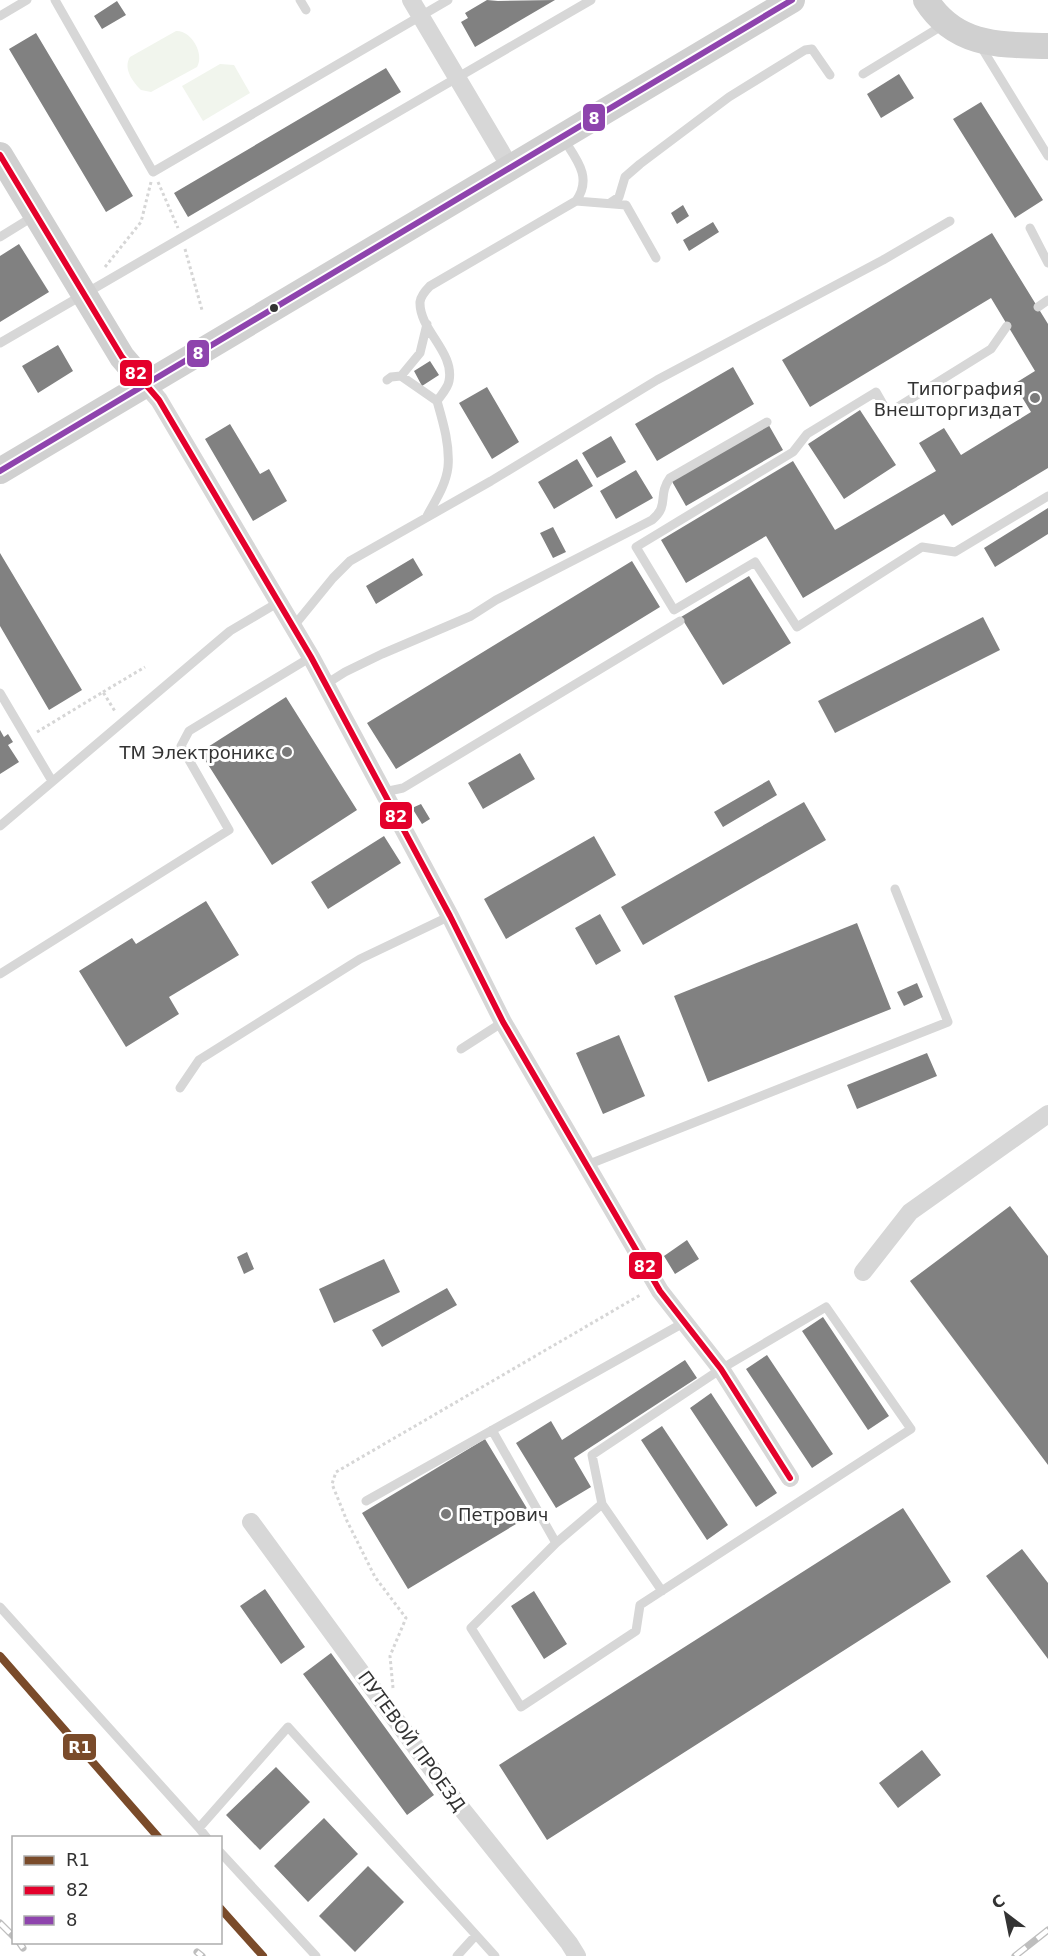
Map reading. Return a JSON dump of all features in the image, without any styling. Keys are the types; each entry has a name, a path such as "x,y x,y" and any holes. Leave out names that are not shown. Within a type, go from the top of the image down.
{"street":[{"path":"411,0 510,167"},
{"path":"0,471 792,0"},
{"path":"926,0 945,24 976,39 998,45 1048,46"},
{"path":"0,155 122,357 159,400 311,657 450,916 503,1022 660,1291 721,1369 790,1478"},
{"path":"863,1272 910,1212 1048,1114"},
{"name":"ПУТЕВОЙ ПРОЕЗД","path":"251,1522 453,1798 569,1942 577,1956"}],"lane":[{"path":"0,16 27,0"},
{"path":"55,0 153,172 448,0"},
{"path":"300,0 306,10"},
{"path":"0,344 591,0"},
{"path":"863,74 945,24"},
{"path":"976,39 1048,156"},
{"path":"610,203 619,196 625,177 658,150 729,97 805,50 812,49 830,75"},
{"path":"437,401 450,380 441,348 427,323 420,302 422,294 430,285 576,201 583,191 584,178 562,137"},
{"path":"576,201 626,205 656,258"},
{"path":"0,237 36,215"},
{"path":"293,627 350,561 657,380 883,260 950,221"},
{"path":"1030,228 1048,263"},
{"path":"1038,307 1048,300"},
{"path":"401,376 420,353 427,323"},
{"path":"1007,326 991,349 888,413 876,392 807,434 793,452 636,547 674,610 755,562 797,627 922,548 955,552 1048,496"},
{"path":"387,380 401,376 437,401 447,443 448,468 441,490 426,518"},
{"path":"326,684 382,654 471,616 496,600 652,520 661,512 662,489 670,478 767,422"},
{"path":"0,826 230,631 279,602"},
{"path":"384,792 403,788 680,621"},
{"path":"0,974 229,830 181,747 189,731 311,657"},
{"path":"0,693 52,781"},
{"path":"587,1165 948,1022 895,890"},
{"path":"180,1088 199,1059 360,959 450,916"},
{"path":"461,1049 503,1022"},
{"path":"602,1504 556,1543 471,1629 522,1707 636,1631 640,1605 662,1591 911,1430 826,1307 721,1369 592,1455 602,1504 662,1591"},
{"path":"366,1501 685,1322"},
{"path":"492,1430 556,1543"},
{"path":"0,1607 205,1836"},
{"path":"199,1828 288,1727 495,1956"},
{"path":"222,1854 316,1956"},
{"path":"457,1956 476,1935"}],"path":[{"path":"105,267 141,222 153,172"},
{"path":"27,738 146,667"},
{"path":"103,693 116,714"}],"shaded area":[{"path":"176,31 187,34 195,44 199,56 197,67 151,92 141,90 128,70 130,57"},
{"path":"220,64 234,65 250,93 203,121 182,86"}],"building":[{"path":"487,0 555,0 475,47 461,22 468,18 465,13"},
{"path":"117,1 126,15 102,29 94,16"},
{"path":"36,33 133,196 106,212 9,49"},
{"path":"386,68 401,92 188,217 174,193"},
{"path":"899,74 914,98 881,118 867,94"},
{"path":"981,102 1043,200 1015,218 953,119"},
{"path":"683,205 689,216 677,224 671,213"},
{"path":"713,222 719,232 689,251 683,240"},
{"path":"992,233 1048,324 1048,468 952,526 944,514 803,598 766,536 686,583 661,540 793,461 835,530 936,471 919,443 944,428 961,455 1031,412 1014,384 1035,371 991,298 810,407 782,360"},
{"path":"19,244 49,292 0,322 0,256"},
{"path":"58,345 73,371 38,393 22,366"},
{"path":"430,361 439,375 422,386 414,371"},
{"path":"733,367 754,404 657,461 635,424"},
{"path":"487,387 519,442 492,459 459,403"},
{"path":"860,410 896,465 844,499 808,444"},
{"path":"767,422 783,450 686,506 670,478"},
{"path":"230,424 260,474 269,469 287,501 253,521 205,439"},
{"path":"611,436 626,462 597,478 582,453"},
{"path":"577,459 593,486 554,509 538,482"},
{"path":"636,470 653,498 616,519 600,491"},
{"path":"1048,508 1048,534 995,567 984,548"},
{"path":"553,527 566,552 553,558 540,533"},
{"path":"0,553 82,690 49,710 0,626"},
{"path":"413,558 423,575 376,604 366,586"},
{"path":"632,561 660,607 396,769 367,723"},
{"path":"749,576 791,643 723,685 681,617"},
{"path":"983,617 1000,650 835,733 818,701"},
{"path":"286,697 357,810 272,865 200,752"},
{"path":"0,730 4,737 8,734 13,742 8,745 19,762 0,774"},
{"path":"520,753 535,779 483,809 468,783"},
{"path":"769,780 777,795 723,827 714,812"},
{"path":"804,802 826,840 643,945 621,907"},
{"path":"421,804 430,819 422,824 412,808"},
{"path":"384,836 401,863 328,909 311,882"},
{"path":"594,836 616,875 506,939 484,899"},
{"path":"206,901 239,955 169,997 179,1014 126,1047 79,971 132,938 136,944"},
{"path":"600,914 621,951 596,965 575,928"},
{"path":"857,923 891,1009 708,1082 674,996"},
{"path":"917,983 923,997 904,1006 897,992"},
{"path":"619,1035 645,1096 603,1114 576,1053"},
{"path":"927,1053 937,1076 857,1109 847,1085"},
{"path":"1010,1206 1048,1256 1048,1465 910,1281"},
{"path":"687,1240 699,1259 675,1274 664,1256"},
{"path":"247,1252 254,1269 244,1274 237,1257"},
{"path":"384,1259 400,1292 334,1323 319,1289"},
{"path":"447,1288 457,1305 382,1347 372,1330"},
{"path":"823,1317 889,1416 868,1430 802,1331"},
{"path":"767,1355 833,1454 812,1468 746,1369"},
{"path":"685,1360 697,1378 574,1458 591,1487 556,1508 516,1443 551,1421 562,1440"},
{"path":"711,1393 777,1493 756,1507 690,1408"},
{"path":"662,1426 728,1525 707,1540 641,1440"},
{"name":"Петрович","path":"485,1439 531,1515 408,1589 362,1513"},
{"path":"903,1508 951,1582 547,1840 499,1765"},
{"path":"1022,1549 1048,1583 1048,1659 986,1576"},
{"path":"265,1589 305,1647 281,1664 240,1606"},
{"path":"534,1591 567,1644 544,1659 511,1606"},
{"path":"331,1653 434,1795 407,1815 303,1674"},
{"path":"922,1750 941,1775 898,1808 879,1783"},
{"path":"276,1767 310,1802 260,1850 226,1815"},
{"path":"324,1818 358,1854 308,1902 274,1866"},
{"path":"368,1866 404,1902 355,1952 319,1916"}],"railway":[{"path":"0,1656 157,1836"},
{"path":"222,1910 263,1956"},
{"path":"0,1923 12,1935"},
{"path":"1015,1956 1048,1930"},
{"path":"20,1944 23,1948"},
{"path":"197,1952 202,1956"}],"transit line":[{"name":"8","path":"0,471 792,0"},
{"name":"82","path":"0,155 122,357 159,400 311,657 450,916 503,1022 660,1291 721,1369 790,1478"},
{"name":"R1","path":"0,1656 157,1836"},
{"name":"R1","path":"222,1910 263,1956"}],"place":[{"name":"Типография Внешторгиздат","path":"1035,398"},
{"name":"ТМ Электроникс","path":"287,752"},
{"name":"Петрович","path":"446,1514"}]}
